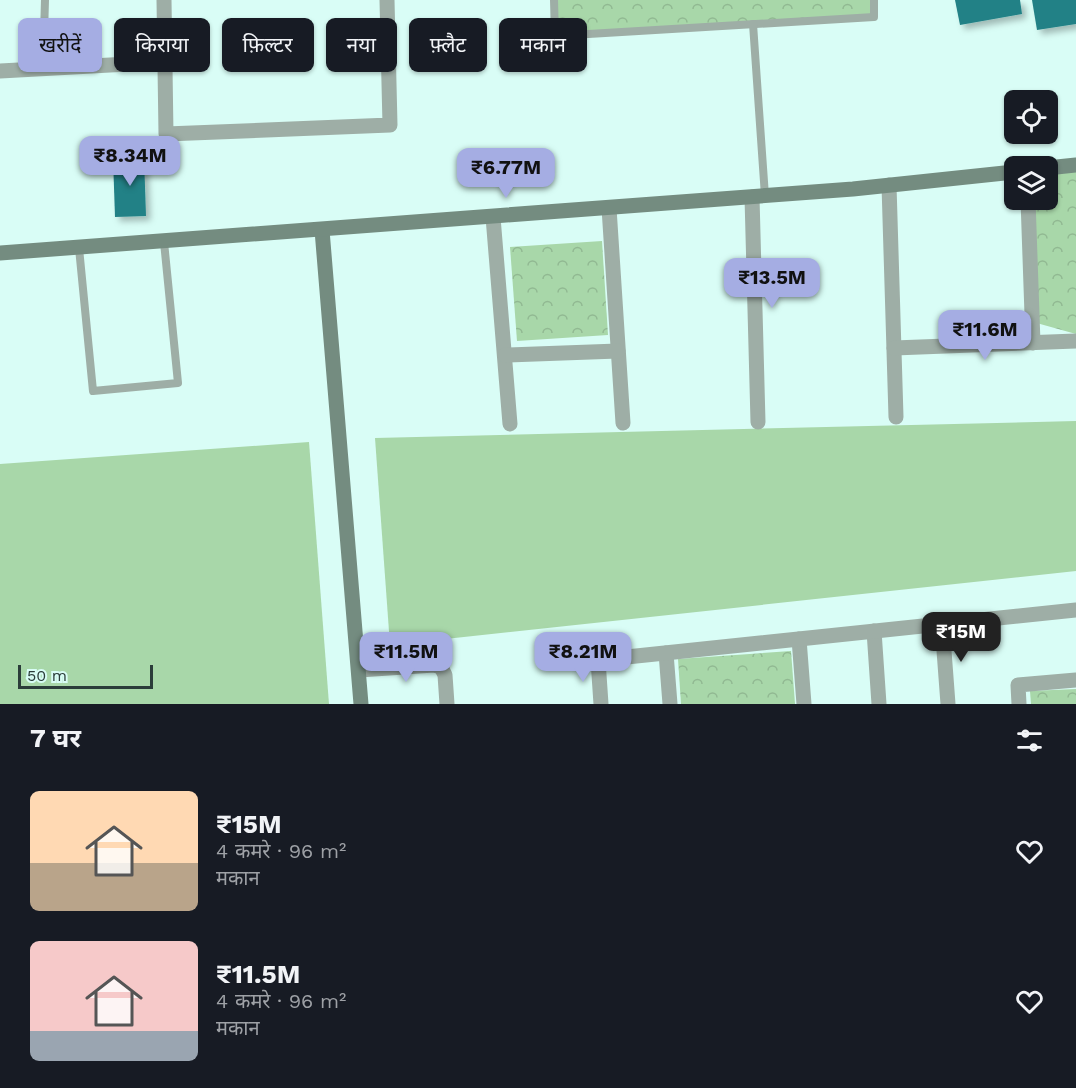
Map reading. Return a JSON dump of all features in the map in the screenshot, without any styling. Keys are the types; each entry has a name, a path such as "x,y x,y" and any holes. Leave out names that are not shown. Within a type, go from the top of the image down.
{"street":[{"path":"164,0 164,18"},
{"path":"165,72 166,134 390,125 387,0"},
{"path":"0,71 18,70"},
{"path":"1058,167 1076,165"},
{"path":"0,253 609,208 1004,173"},
{"path":"889,185 896,417"},
{"path":"758,196 758,422"},
{"path":"609,208 622,423"},
{"path":"1028,210 1034,343"},
{"path":"493,217 510,424"},
{"path":"322,230 361,704"},
{"path":"894,348 1076,341"},
{"path":"505,355 618,351"},
{"path":"601,704 598,660 1076,610"},
{"path":"942,624 948,704"},
{"path":"874,631 879,704"},
{"path":"799,639 804,704"},
{"path":"666,653 670,704"},
{"path":"358,670 434,665 441,667 445,675 447,704"},
{"path":"1019,704 1018,685 1076,680"}],"lane":[{"path":"44,18 45,0"},
{"path":"554,0 555,36 874,17 874,0"},
{"path":"753,24 758,196"},
{"path":"80,248 93,391 178,383 164,242"}],"green space":[{"path":"554,0 874,0 874,17 587,34 587,18 554,18"},
{"path":"1076,165 1076,334 1033,322 1028,210 1058,210 1058,167"},
{"path":"602,241 608,335 517,341 510,247"},
{"path":"1076,421 1076,571 390,645 375,438"},
{"path":"309,442 329,704 0,704 0,464"},
{"path":"791,651 795,704 681,704 678,659"},
{"path":"1076,689 1076,704 1031,704 1030,691"}],"building":[{"path":"955,0 1020,0 1022,14 960,25"},
{"path":"1032,0 1076,0 1076,24 1037,30"},
{"path":"144,157 146,216 115,217 113,158"}]}
